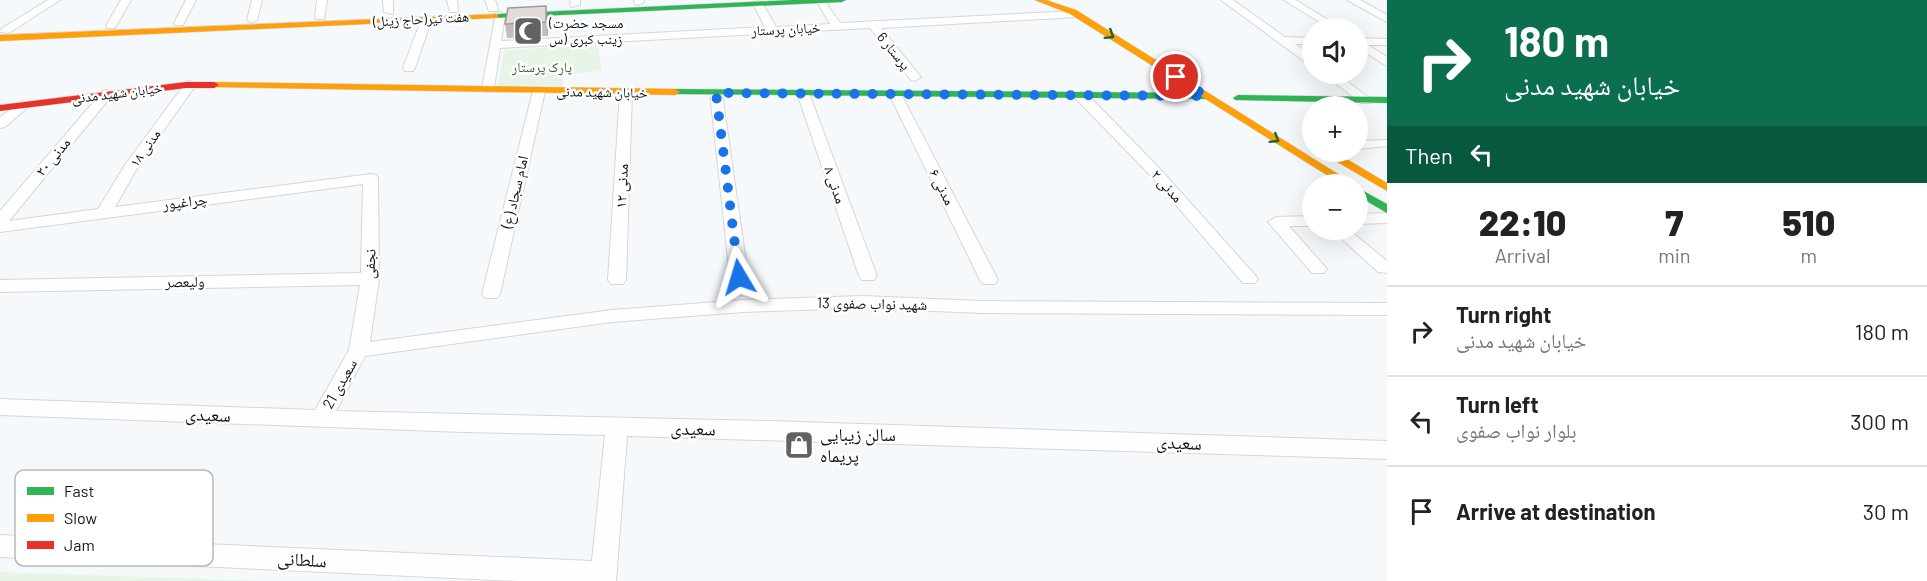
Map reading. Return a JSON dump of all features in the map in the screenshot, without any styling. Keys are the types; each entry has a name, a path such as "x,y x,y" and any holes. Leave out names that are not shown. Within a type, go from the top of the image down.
{"main road":[{"name":"هفت تیر(حاج زینل)","path":"2,33 427,18 494,8 694,0"},
{"name":"هفت تیر(حاج زینل)","path":"2,33 320,16 388,6 453,5 494,8 758,4 842,0"},
{"path":"1041,0 1082,9 1202,76"},
{"path":"1082,9 1206,96 1332,174"},
{"name":"خیابان شهید مدنی","path":"0,108 190,85 716,93 1206,96"},
{"path":"1266,115 1233,95 1302,98"},
{"path":"1368,100 1387,100"},
{"path":"1344,162 1387,188"},
{"path":"1368,197 1387,209"}],"street":[{"path":"20,23 55,0"},
{"path":"2,33 67,0"},
{"path":"111,26 126,0"},
{"path":"179,23 191,0"},
{"path":"252,20 257,0"},
{"path":"320,16 322,0"},
{"path":"1226,0 1302,53"},
{"path":"1289,0 1319,18"},
{"path":"1352,0 1387,19"},
{"path":"820,1 837,27"},
{"path":"758,4 772,30"},
{"path":"488,88 496,45 494,8"},
{"name":"خیابان پرستار","path":"496,45 873,25 1082,9"},
{"path":"409,68 427,18"},
{"name":"پرستار 6","path":"873,25 915,77"},
{"path":"1285,40 1302,41"},
{"path":"1368,42 1387,42"},
{"path":"1368,49 1387,62"},
{"path":"1344,84 1360,96"},
{"name":"مدنی ۱۸","path":"104,213 132,165 190,85"},
{"name":"امام سجاد (ع)","path":"491,294 539,91"},
{"name":"مدنی ۱۲","path":"618,280 626,92"},
{"path":"716,93 739,277"},
{"name":"مدنی ۸","path":"803,93 868,276"},
{"name":"مدنی ۲۰","path":"0,221 107,94"},
{"name":"مدنی ۶","path":"895,94 989,280"},
{"name":"مدنی ۲","path":"1081,96 1156,173 1249,279"},
{"path":"0,124 22,105"},
{"path":"1368,144 1384,143"},
{"name":"چراغپور","path":"0,226 371,178"},
{"name":"نجفی","path":"359,350 370,279 371,178"},
{"path":"1368,219 1387,218"},
{"path":"1302,221 1276,222 1318,269"},
{"path":"1352,240 1384,268"},
{"name":"ولیعصر","path":"0,286 370,279"},
{"name":"شهید نواب صفوی 13","path":"359,350 612,316 743,306 863,302 982,307 1387,309"},
{"name":"سعیدی 21","path":"321,418 359,350"},
{"name":"سعیدی","path":"0,407 1387,450"},
{"path":"603,577 617,427"},
{"name":"سلطانی","path":"0,546 15,547"},
{"name":"سلطانی","path":"213,557 603,577"}],"green space":[{"name":"پارک پرستار","path":"598,45 602,71 563,74 563,86 498,86 504,50"},
{"path":"0,572 260,581 0,581"}],"building":[{"path":"546,6 546,22 505,24 508,8"}],"traffic: fast":[{"path":"495,16 842,0"},
{"path":"675,92 1206,96"},
{"path":"1238,98 1387,100"},
{"path":"1368,197 1387,209"}],"traffic: slow":[{"path":"1039,0 1073,12 1332,174"},
{"path":"0,38 495,16"},
{"path":"214,85 675,92"},
{"path":"1344,162 1387,188"}],"traffic: jam":[{"path":"0,108 186,85 214,85"}],"place":[{"name":"(مسجد حضرت زینب کبری (س","path":"528,31"},
{"name":"سالن زیبایی پریماه","path":"799,445"}],"route":[{"path":"739,277 716,93 1206,96 1176,77"}]}
